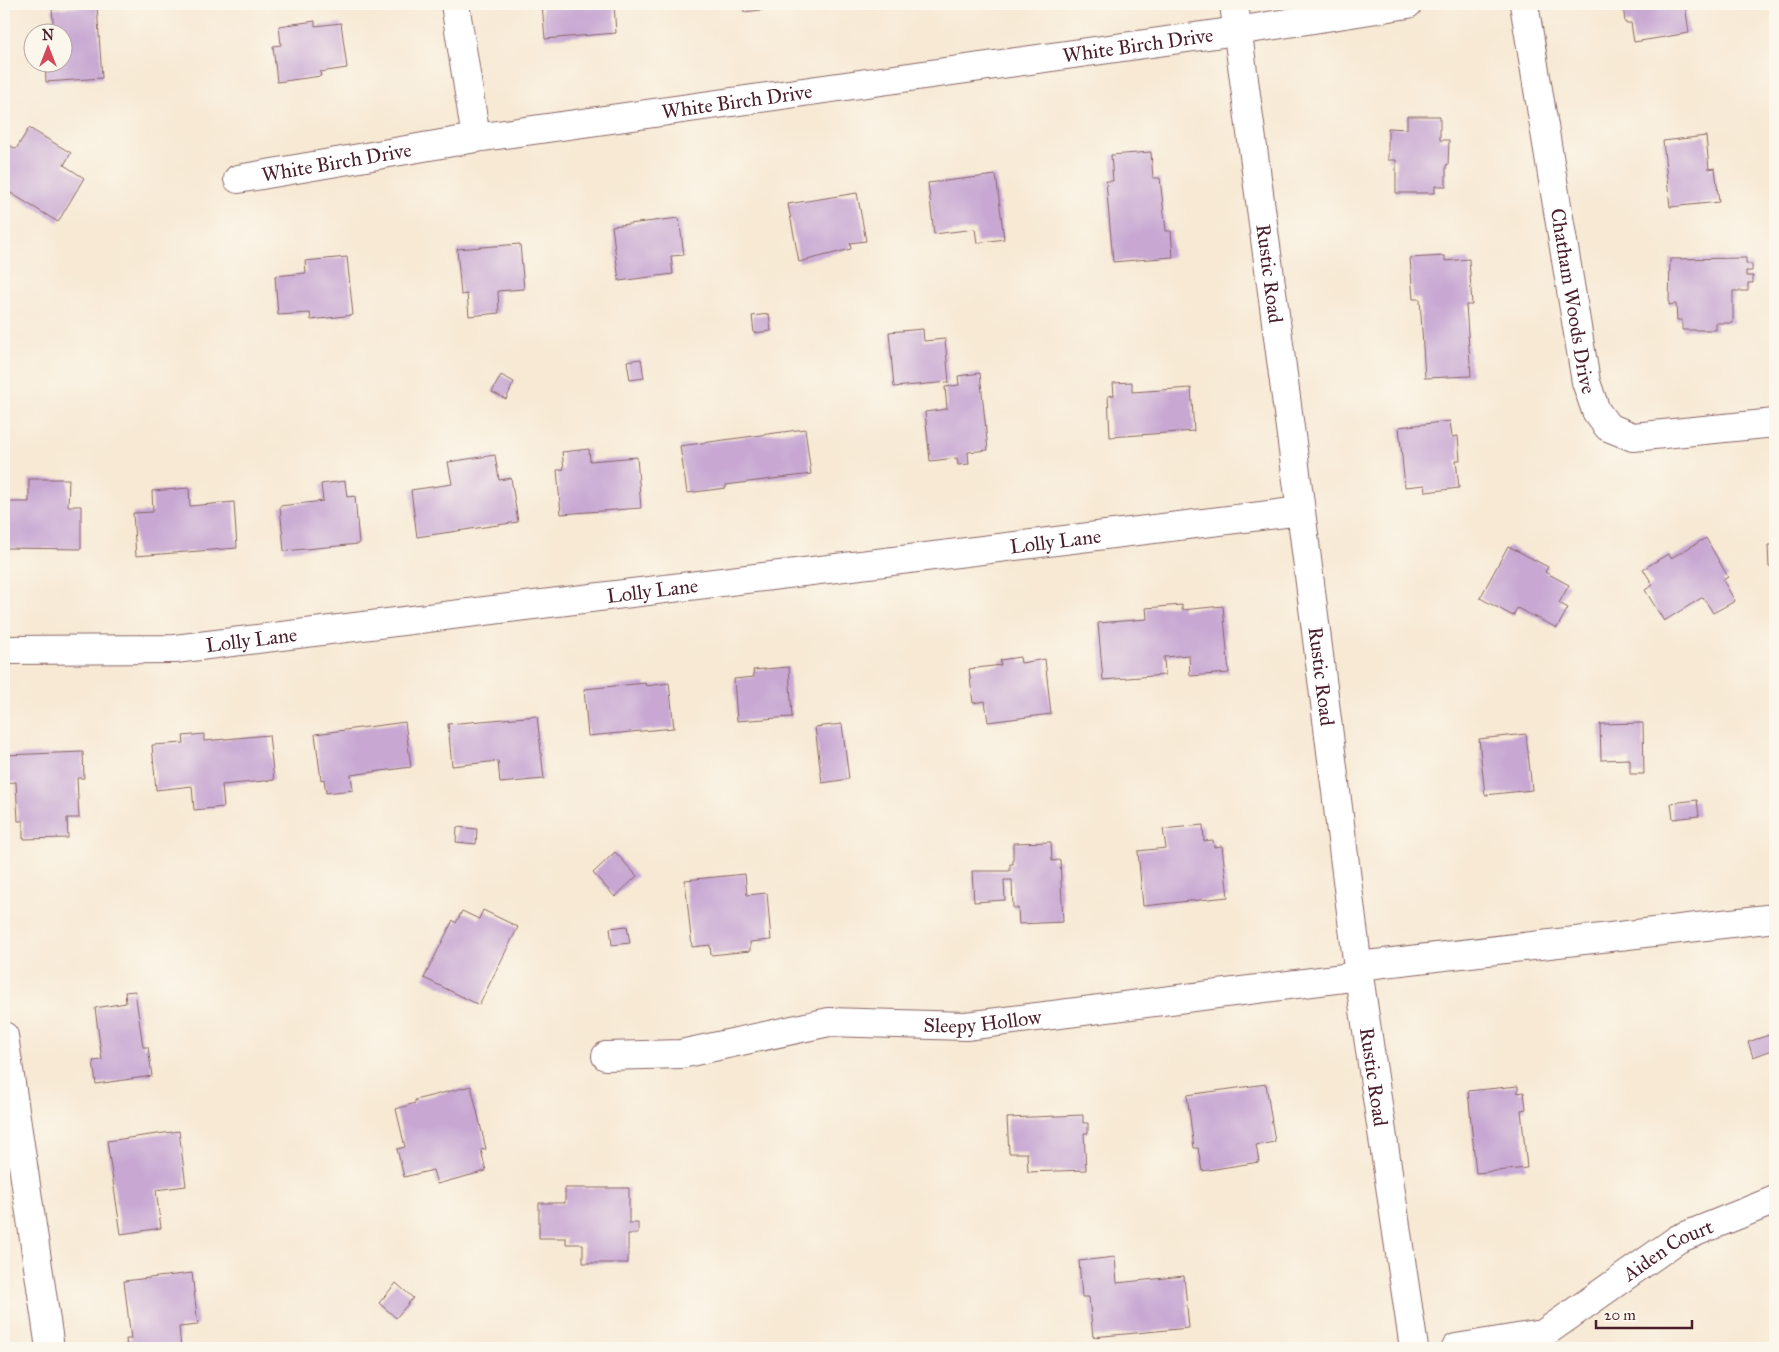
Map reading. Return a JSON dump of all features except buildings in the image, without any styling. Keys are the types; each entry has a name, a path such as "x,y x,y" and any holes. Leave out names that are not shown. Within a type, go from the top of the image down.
{"street":[{"path":"455,4 476,138"},
{"name":"Rustic Road","path":"1234,4 1301,511 1358,971 1414,1348"},
{"name":"White Birch Drive","path":"238,179 476,138 1237,32 1408,4"},
{"name":"Chatham Woods Drive","path":"1524,4 1586,382 1596,411 1608,426 1632,437 1775,423"},
{"name":"Lolly Lane","path":"4,650 175,649 1301,511"},
{"name":"Sleepy Hollow","path":"606,1056 681,1054 829,1022 966,1026 1358,971 1775,918"},
{"path":"4,1036 50,1348"},
{"name":"Aiden Court","path":"1456,1348 1543,1334 1678,1239 1775,1200"}]}
